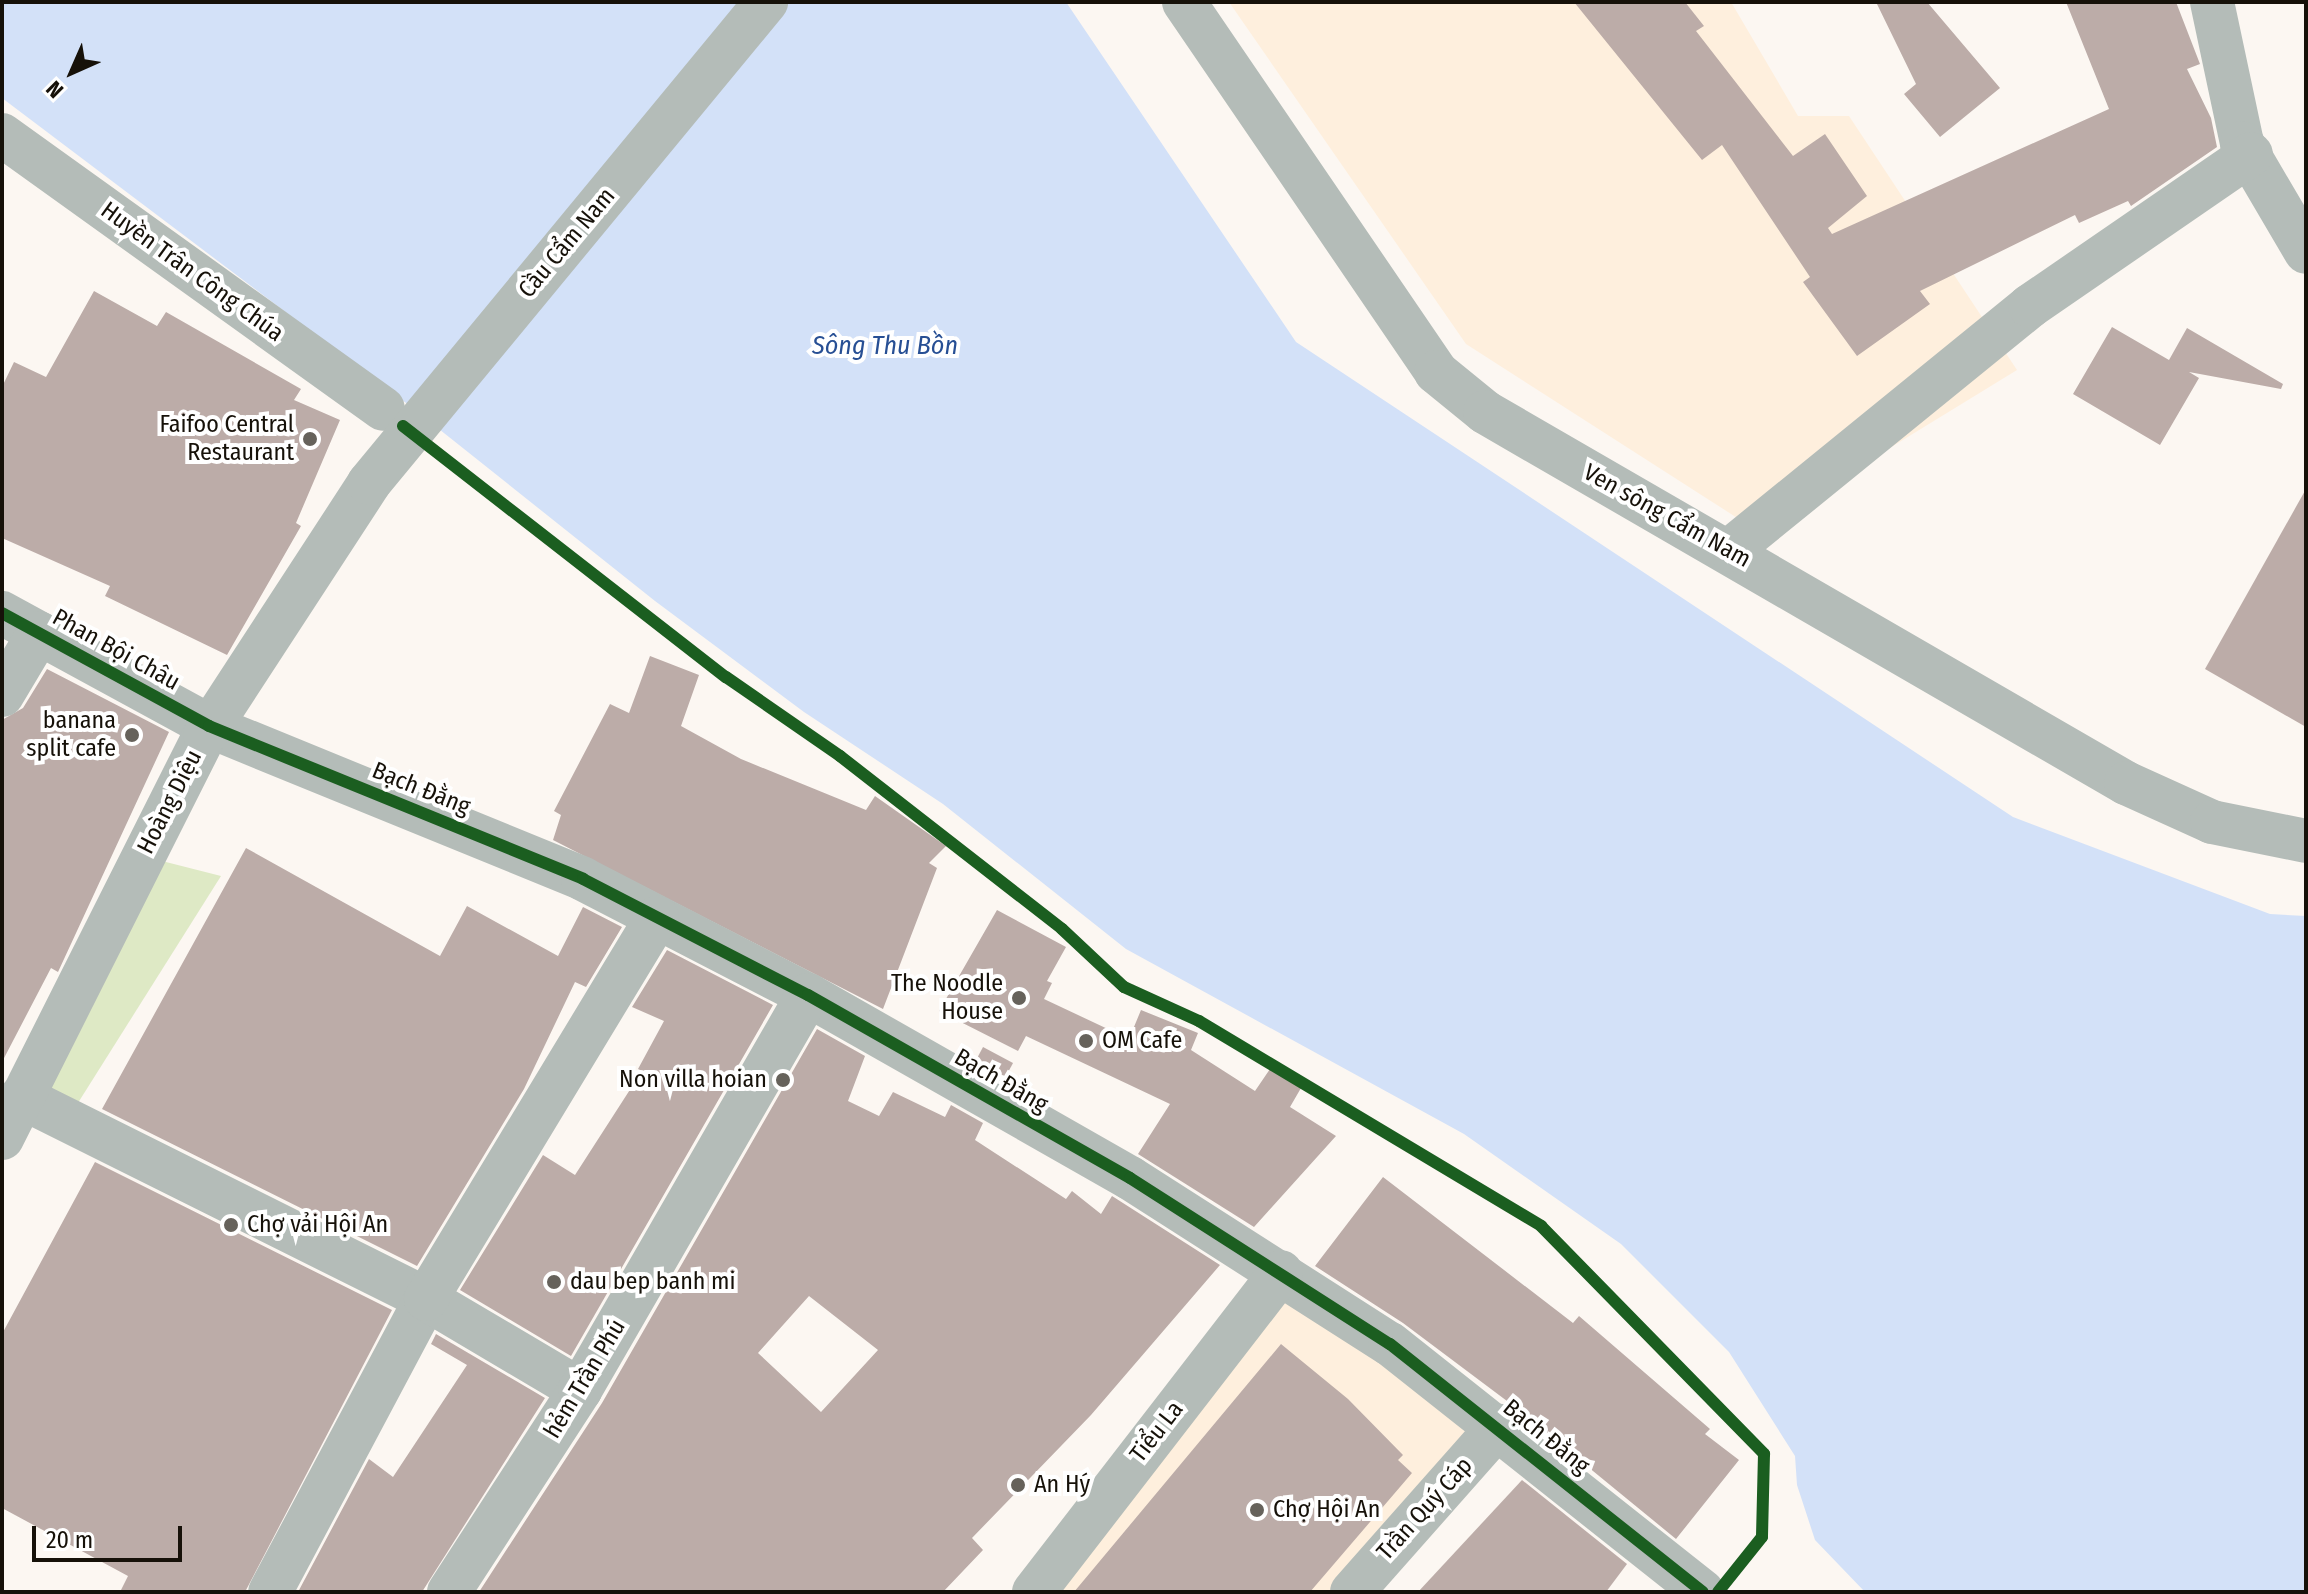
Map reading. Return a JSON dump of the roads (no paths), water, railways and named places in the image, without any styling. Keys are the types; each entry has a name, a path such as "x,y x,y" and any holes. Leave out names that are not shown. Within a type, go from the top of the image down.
{"street":[{"name":"Cầu Cẩm Nam","path":"369,483 766,2"},
{"name":"Ven sông Cẩm Nam","path":"1184,2 1436,372 1485,412 1538,445 1730,550 2126,783 2212,822 2306,841"},
{"path":"2212,2 2242,143 2306,252"},
{"name":"Huyền Trân Công Chúa","path":"2,135 383,409"},
{"path":"1730,550 2030,306 2251,154"},
{"name":"Hoàng Diệu","path":"2,1138 209,726 369,483"},
{"path":"2,695 21,623"},
{"name":"Phan Bội Châu","path":"21,623 209,726"},
{"name":"Bạch Đằng","path":"209,726 583,879 808,995 1130,1178 1390,1344 1499,1426 1703,1592"},
{"path":"270,1592 426,1299 657,918"},
{"name":"hẻm Trần Phú","path":"449,1592 580,1390 808,995"},
{"path":"21,1097 426,1299 580,1390"},
{"name":"Tiểu La","path":"1034,1592 1281,1272"},
{"name":"Trần Quý Cáp","path":"1352,1592 1499,1426"}],"water":[{"name":"Sông Thu Bồn","path":"2,2 1066,2 1296,342 2013,817 2270,914 2306,916 2306,1592 1865,1592 1815,1540 1797,1485 1795,1456 1729,1352 1621,1244 1464,1134 1126,949 943,804 804,712 655,601 410,406 2,98"}],"place":[{"name":"Faifoo Central Restaurant","path":"310,439"},
{"name":"banana split cafe","path":"132,735"},
{"name":"The Noodle House","path":"1019,998"},
{"name":"OM Cafe","path":"1086,1041"},
{"name":"Non villa hoian","path":"783,1080"},
{"name":"Chợ vải Hội An","path":"231,1225"},
{"name":"dau bep banh mi","path":"554,1282"},
{"name":"An Hý","path":"1018,1485"},
{"name":"Chợ Hội An","path":"1257,1510"}]}
